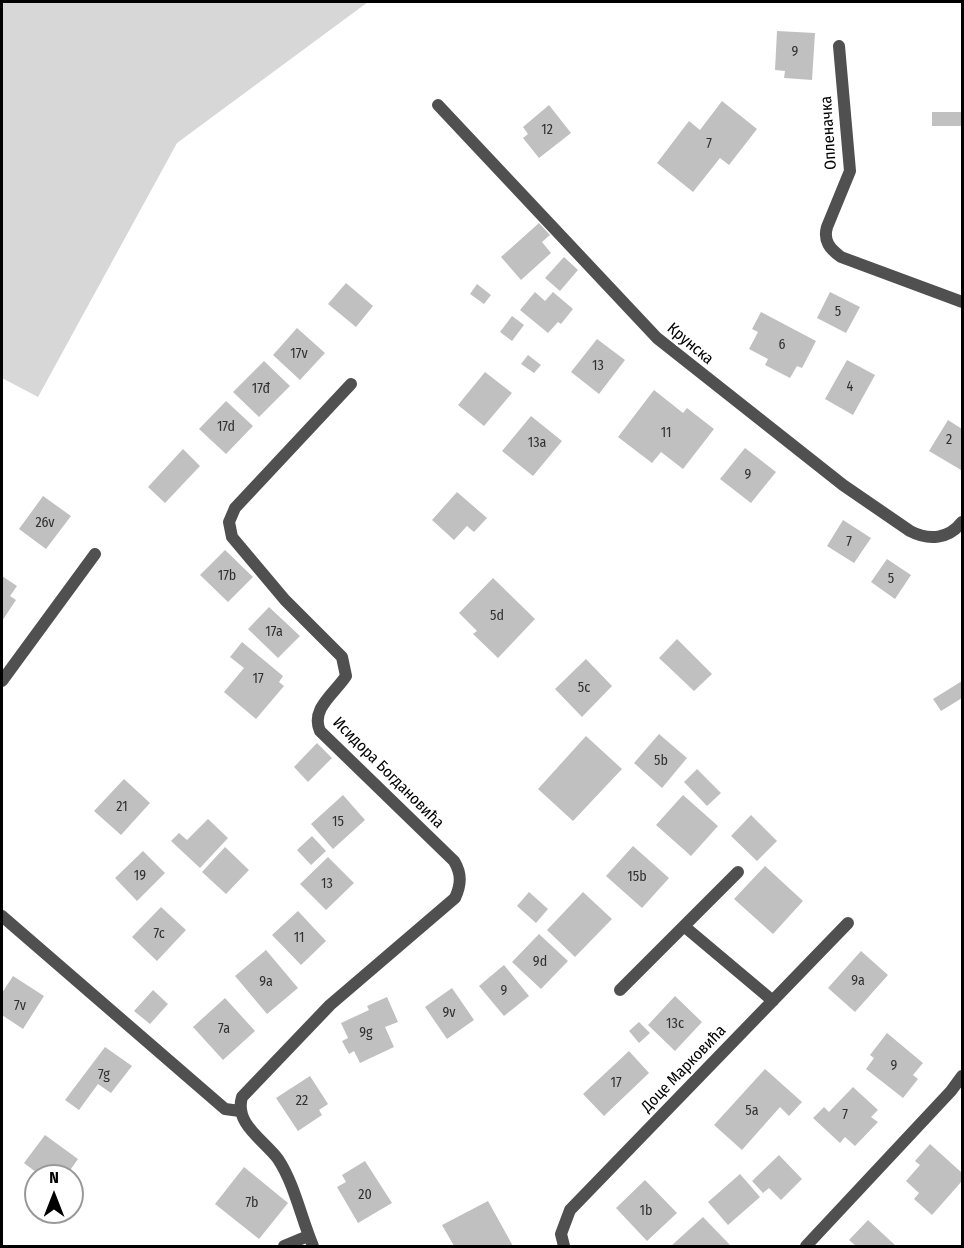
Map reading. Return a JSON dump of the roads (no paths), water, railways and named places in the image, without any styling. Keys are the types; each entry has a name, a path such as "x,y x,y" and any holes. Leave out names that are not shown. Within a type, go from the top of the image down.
{"street":[{"name":"Опленачка","path":"839,46 850,171 827,227 825,236 827,243 841,257 963,302"},
{"name":"Крунска","path":"438,105 633,314 691,367 843,485 910,531 921,536 948,535 963,522"},
{"name":"Исидора Богдановића","path":"240,1111 242,1097 330,1005 449,903 460,887 458,868 454,861 320,731 318,715 323,704 346,676 344,661 285,600 232,537 229,522 235,508 351,384"},
{"path":"2,681 95,554"},
{"path":"620,990 738,872"},
{"path":"2,916 200,1089 225,1109 240,1111 243,1119 277,1158 286,1174 311,1241 284,1246"},
{"name":"Доце Марковића","path":"564,1246 561,1234 570,1210 848,923"},
{"path":"685,927 773,1001"},
{"path":"806,1246 963,1076"}]}
